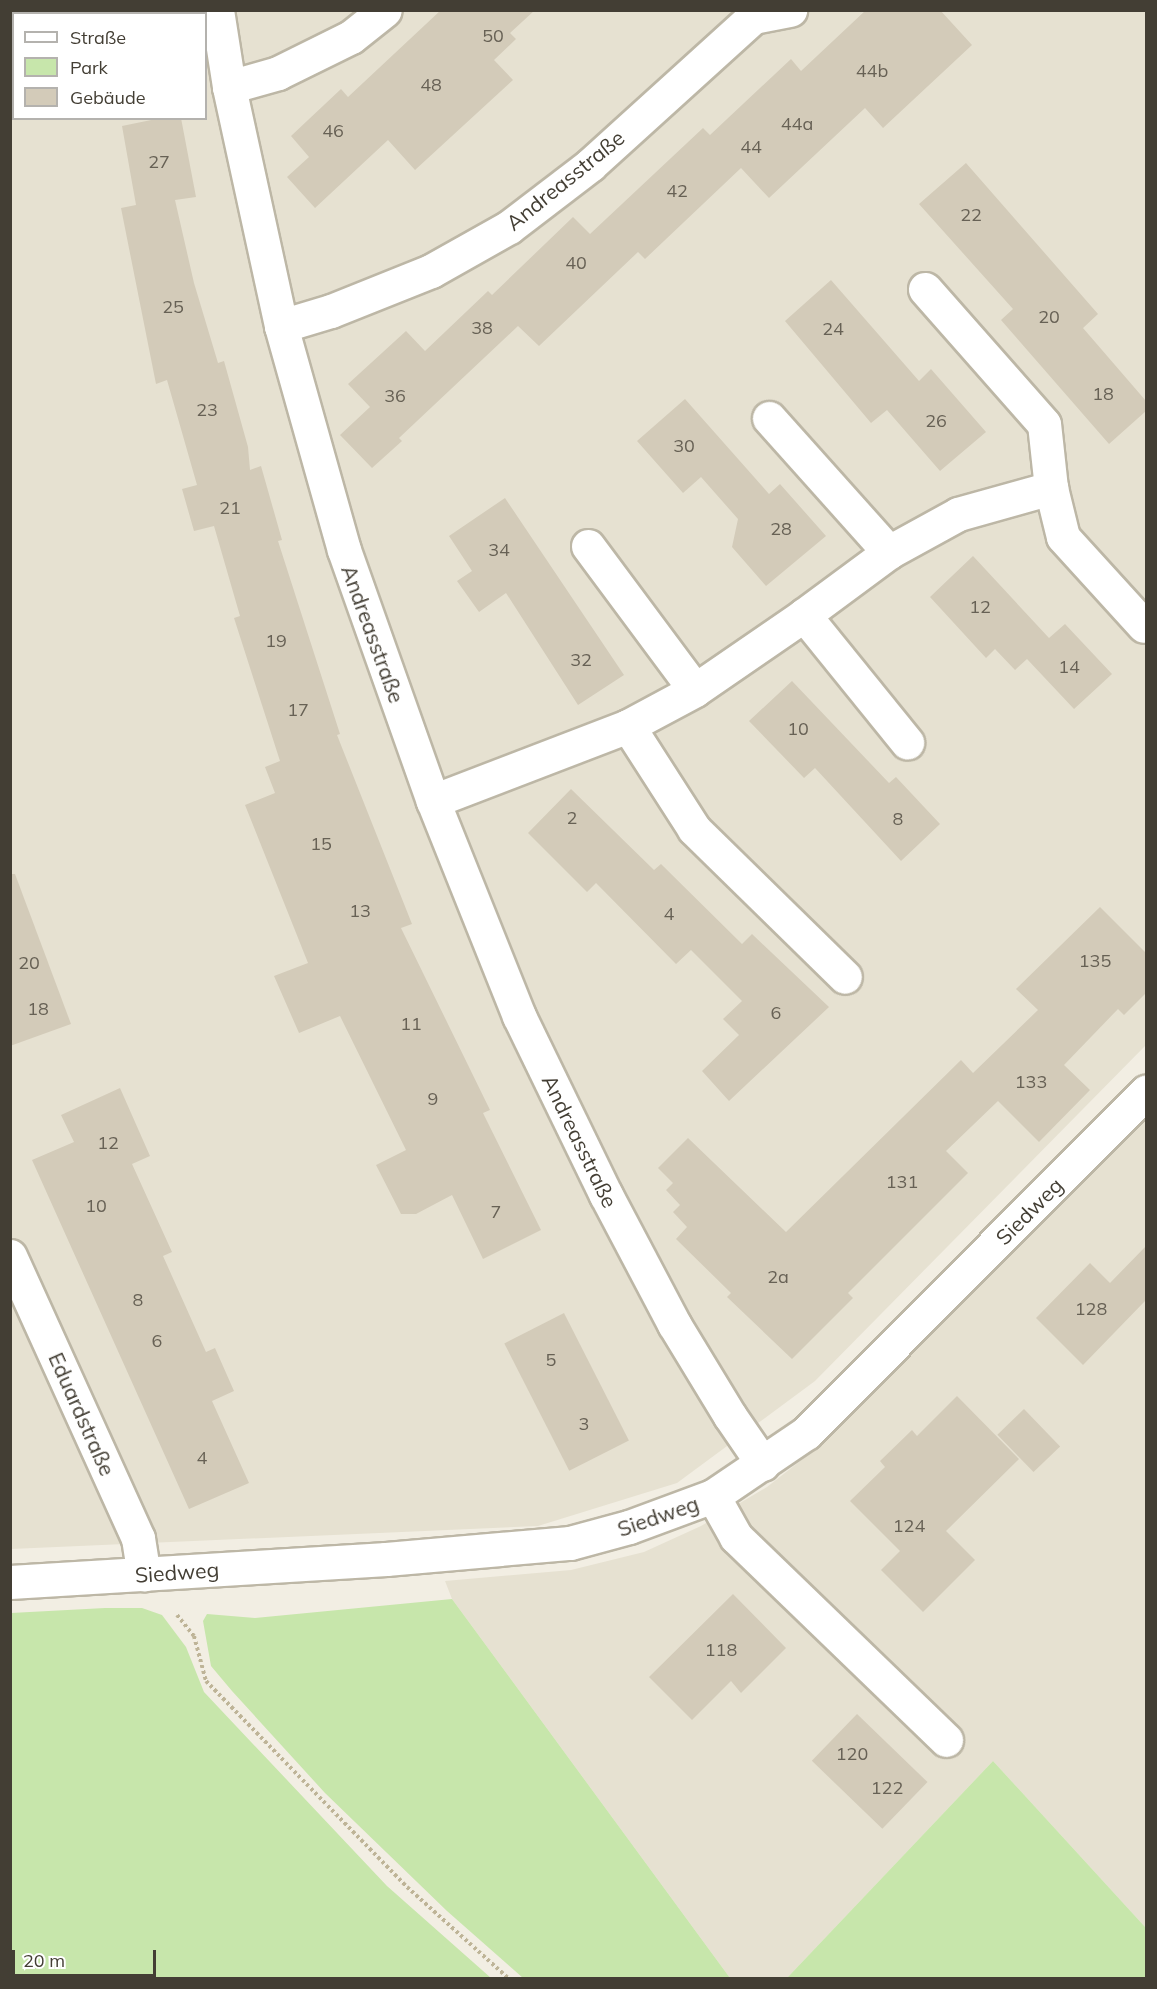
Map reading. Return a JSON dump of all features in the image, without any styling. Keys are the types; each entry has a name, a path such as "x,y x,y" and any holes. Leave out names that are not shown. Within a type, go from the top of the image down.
{"street":[{"name":"Andreasstraße","path":"217,10 229,87 281,326 344,550 433,801 519,1017 606,1195 674,1324 730,1416 763,1464"},
{"path":"229,87 278,73 351,36 385,10"},
{"name":"Andreasstraße","path":"281,326 331,311 431,271 509,227 590,165 753,17 790,10"},
{"path":"926,289 1044,424 1051,488 1063,537 1144,626"},
{"path":"769,418 889,552"},
{"path":"433,801 628,726 695,690 804,615 889,552 958,514 1051,488"},
{"path":"588,546 695,690"},
{"path":"804,615 907,742"},
{"path":"628,726 694,829 845,977"},
{"name":"Siedweg","path":"10,1582 386,1559 570,1543 629,1527 713,1496 806,1433 1146,1092"},
{"name":"Eduardstraße","path":"10,1256 21,1306 138,1538 144,1575"},
{"path":"713,1496 736,1538 946,1740"}],"path":[{"path":"144,1575 194,1636 206,1681 407,1887 508,1978"}],"shaded area":[{"path":"10,11 1146,11 1146,1045 815,1381 677,1483 538,1526 11,1549"},
{"path":"1146,1118 1146,1928 993,1761 787,1978 730,1978 452,1599 445,1581 571,1570 644,1552 701,1526 767,1487 827,1440"}],"green space":[{"path":"452,1599 730,1978 523,1978 447,1911 325,1793 211,1666 203,1621 207,1614 255,1618"},
{"path":"142,1608 162,1615 186,1647 204,1692 387,1886 491,1978 11,1978 11,1613"},
{"path":"993,1761 1146,1928 1146,1978 787,1978"}],"building":[{"path":"441,10 535,10 510,33 516,39 494,60 513,80 415,170 388,140 315,208 287,177 309,157 291,136 341,89 348,97"},
{"path":"866,10 940,10 972,45 883,128 865,108 769,198 741,168 645,259 638,252 539,346 518,326 399,438 402,441 372,468 340,435 370,407 348,384 406,331 425,351 488,291 492,295 573,217 590,234 703,128 710,135 791,59 801,71"},
{"path":"151,120 181,120 196,197 175,200 194,283 218,363 224,361 248,447 250,470 261,466 282,540 278,541 340,734 337,735 412,924 401,928 490,1110 483,1113 541,1230 483,1259 452,1195 416,1214 401,1214 376,1165 406,1150 340,1016 299,1033 274,976 308,963 245,805 275,793 265,767 280,761 234,618 240,616 214,526 194,531 182,489 197,485 167,380 156,384 121,208 136,205 122,126"},
{"path":"966,163 1098,314 1083,328 1146,401 1146,411 1109,444 1001,320 1013,309 919,204"},
{"path":"831,280 919,381 931,369 986,432 940,471 887,410 871,423 785,321"},
{"path":"685,399 769,494 780,484 826,536 766,586 732,547 738,519 701,477 683,493 637,441"},
{"path":"505,498 624,675 578,705 506,593 479,612 457,581 472,571 449,536"},
{"path":"973,556 1049,638 1065,624 1112,674 1074,709 1027,659 1015,670 995,649 986,658 930,597"},
{"path":"792,681 889,783 896,777 940,824 901,861 815,768 804,778 749,721"},
{"path":"571,789 654,870 661,864 742,944 752,934 829,1007 729,1101 702,1071 739,1035 723,1019 742,1001 691,950 676,964 596,883 587,892 528,833"},
{"path":"10,874 15,874 71,1024 10,1046"},
{"path":"1100,907 1146,953 1146,993 1124,1015 1118,1009 1064,1065 1090,1090 1039,1142 998,1101 946,1151 968,1173 848,1293 853,1298 792,1359 727,1297 731,1293 676,1239 687,1227 673,1212 680,1205 666,1190 673,1183 658,1168 688,1138 786,1232 961,1060 973,1073 1038,1010 1016,989"},
{"path":"120,1088 150,1156 132,1164 172,1252 163,1256 206,1352 215,1348 234,1391 212,1401 249,1483 189,1509 32,1160 74,1142 61,1115"},
{"path":"1146,1246 1146,1300 1083,1365 1036,1318 1090,1263 1110,1283"},
{"path":"564,1313 629,1440 569,1471 504,1343"},
{"path":"957,1396 1019,1459 946,1531 975,1560 923,1612 881,1570 900,1551 850,1501 885,1467 880,1461 912,1430 917,1436"},
{"path":"1024,1409 1060,1446 1034,1472 997,1435"},
{"path":"733,1594 786,1648 741,1693 731,1681 692,1720 649,1677"},
{"path":"857,1714 927,1782 882,1829 812,1761"}]}
